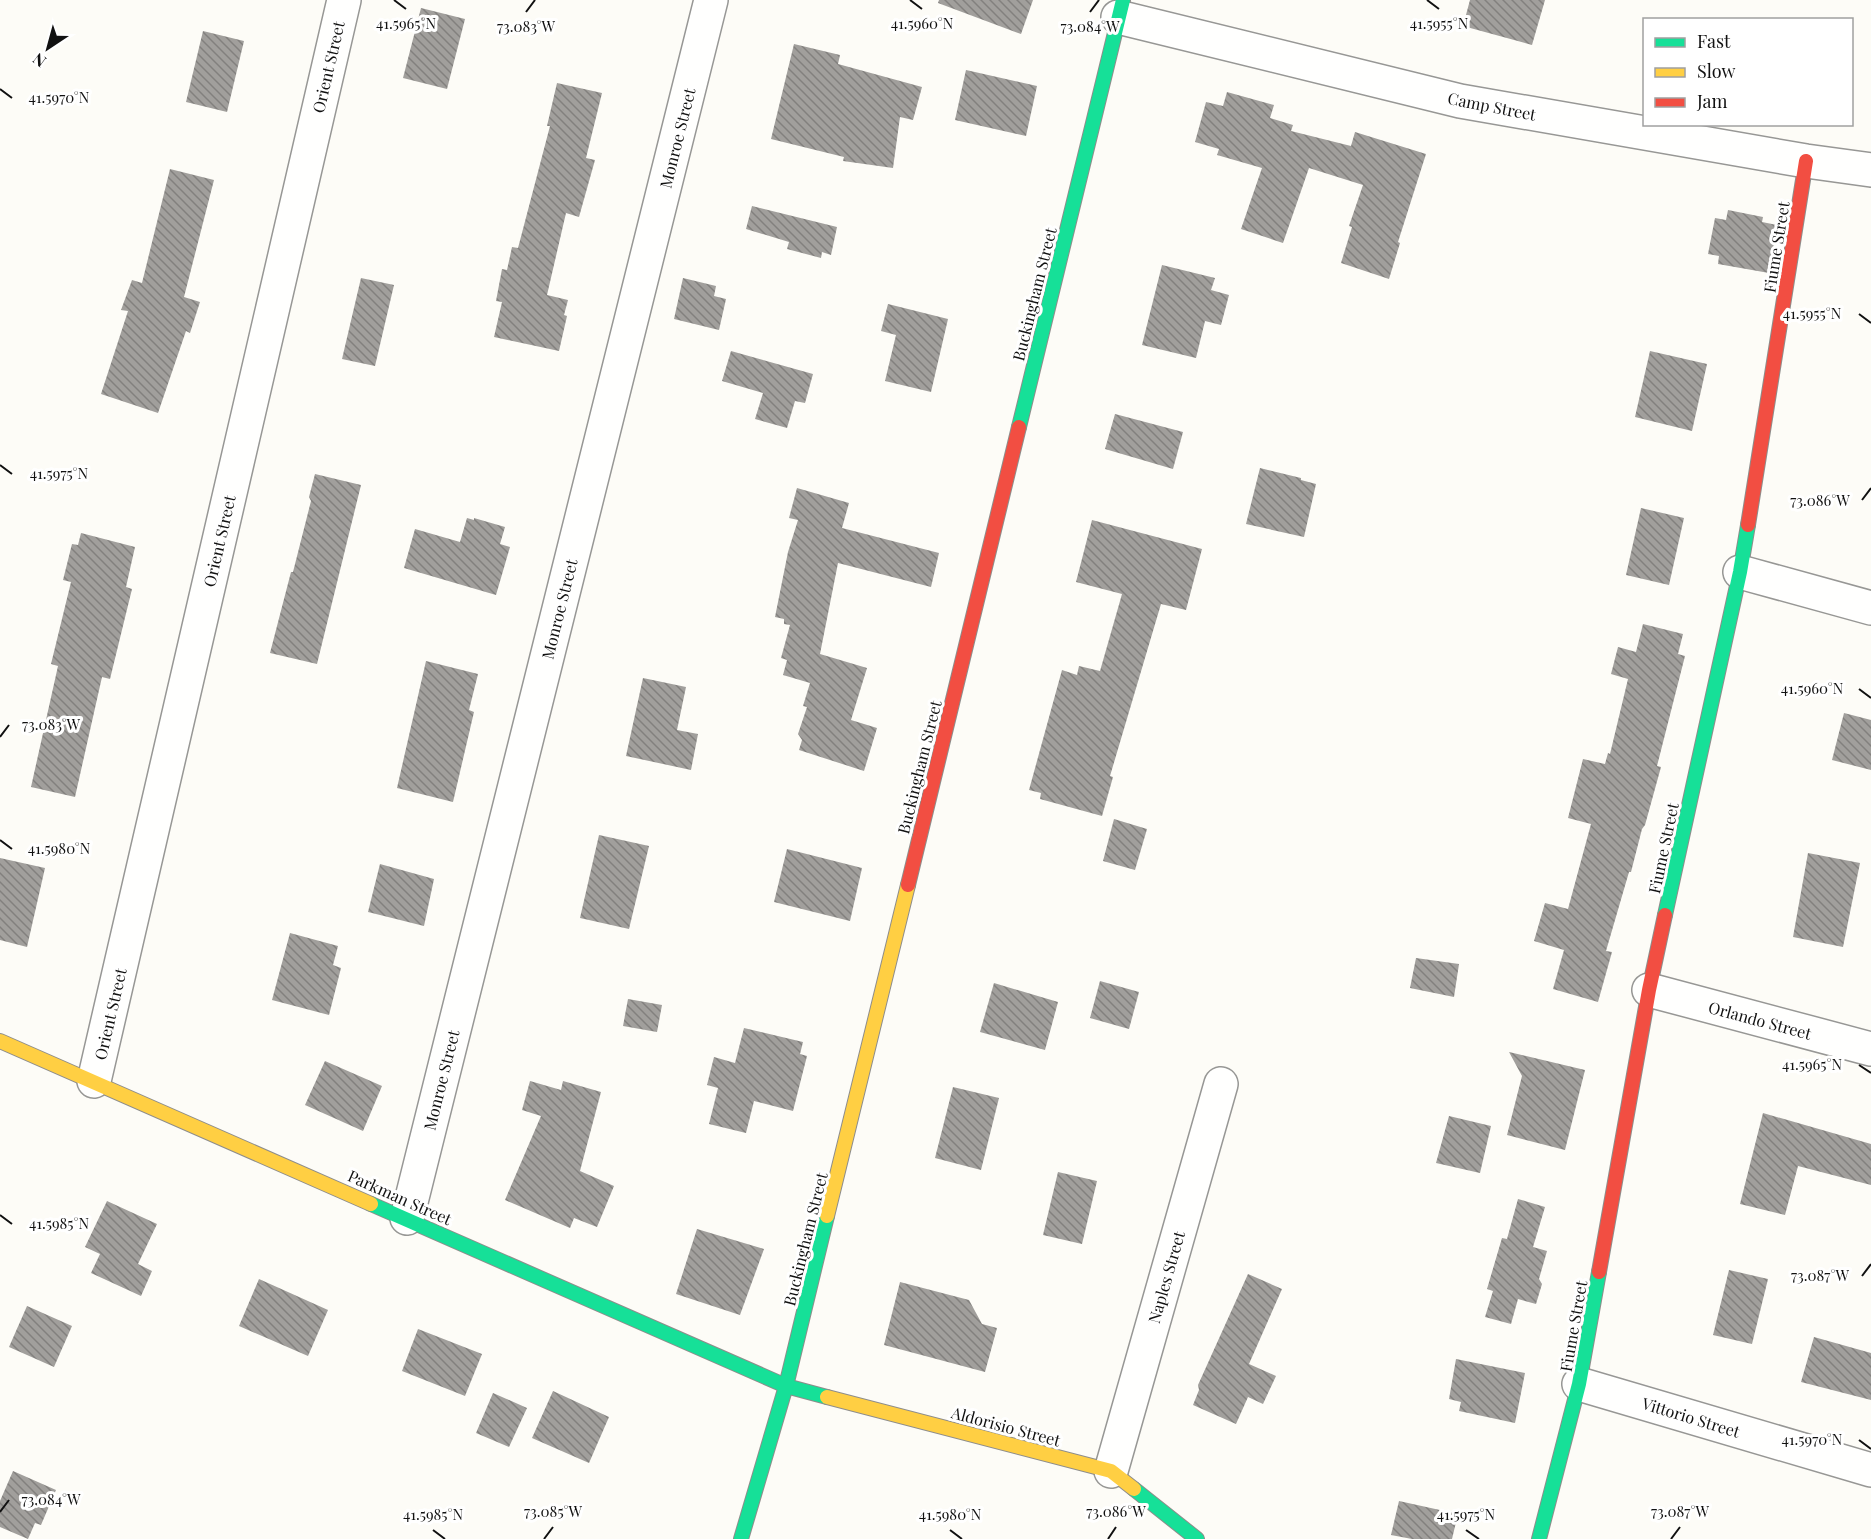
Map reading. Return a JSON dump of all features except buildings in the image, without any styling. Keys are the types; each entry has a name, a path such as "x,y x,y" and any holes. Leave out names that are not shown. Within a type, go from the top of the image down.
{"street":[{"name":"Orient Street","path":"94,1081 344,0"},
{"name":"Monroe Street","path":"406,1218 711,0"},
{"name":"Camp Street","path":"1121,9 1460,102 1871,170"},
{"name":"Buckingham Street","path":"741,1539 786,1386 1121,9"},
{"name":"Fiume Street","path":"1539,1539 1579,1384 1649,990 1740,572 1806,161"},
{"path":"1740,572 1871,608"},
{"name":"Orlando Street","path":"1649,990 1871,1049"},
{"name":"Parkman Street","path":"0,1041 786,1386"},
{"name":"Naples Street","path":"1111,1471 1221,1084"},
{"name":"Vittorio Street","path":"1579,1384 1871,1470"},
{"name":"Aldorisio Street","path":"786,1386 1111,1471 1197,1539"}],"traffic: fast":[{"path":"1019,427 1123,0"},
{"path":"1665,915 1740,572 1748,525"},
{"path":"371,1204 786,1386 827,1397"},
{"path":"741,1539 786,1386 827,1216"},
{"path":"1539,1539 1579,1384 1599,1272"},
{"path":"1134,1489 1197,1539"}],"traffic: slow":[{"path":"827,1216 908,885"},
{"path":"0,1041 371,1204"},
{"path":"827,1397 1111,1471 1134,1489"}],"traffic: jam":[{"path":"1748,525 1806,161"},
{"path":"908,885 1019,427"},
{"path":"1599,1272 1649,990 1665,915"}]}
